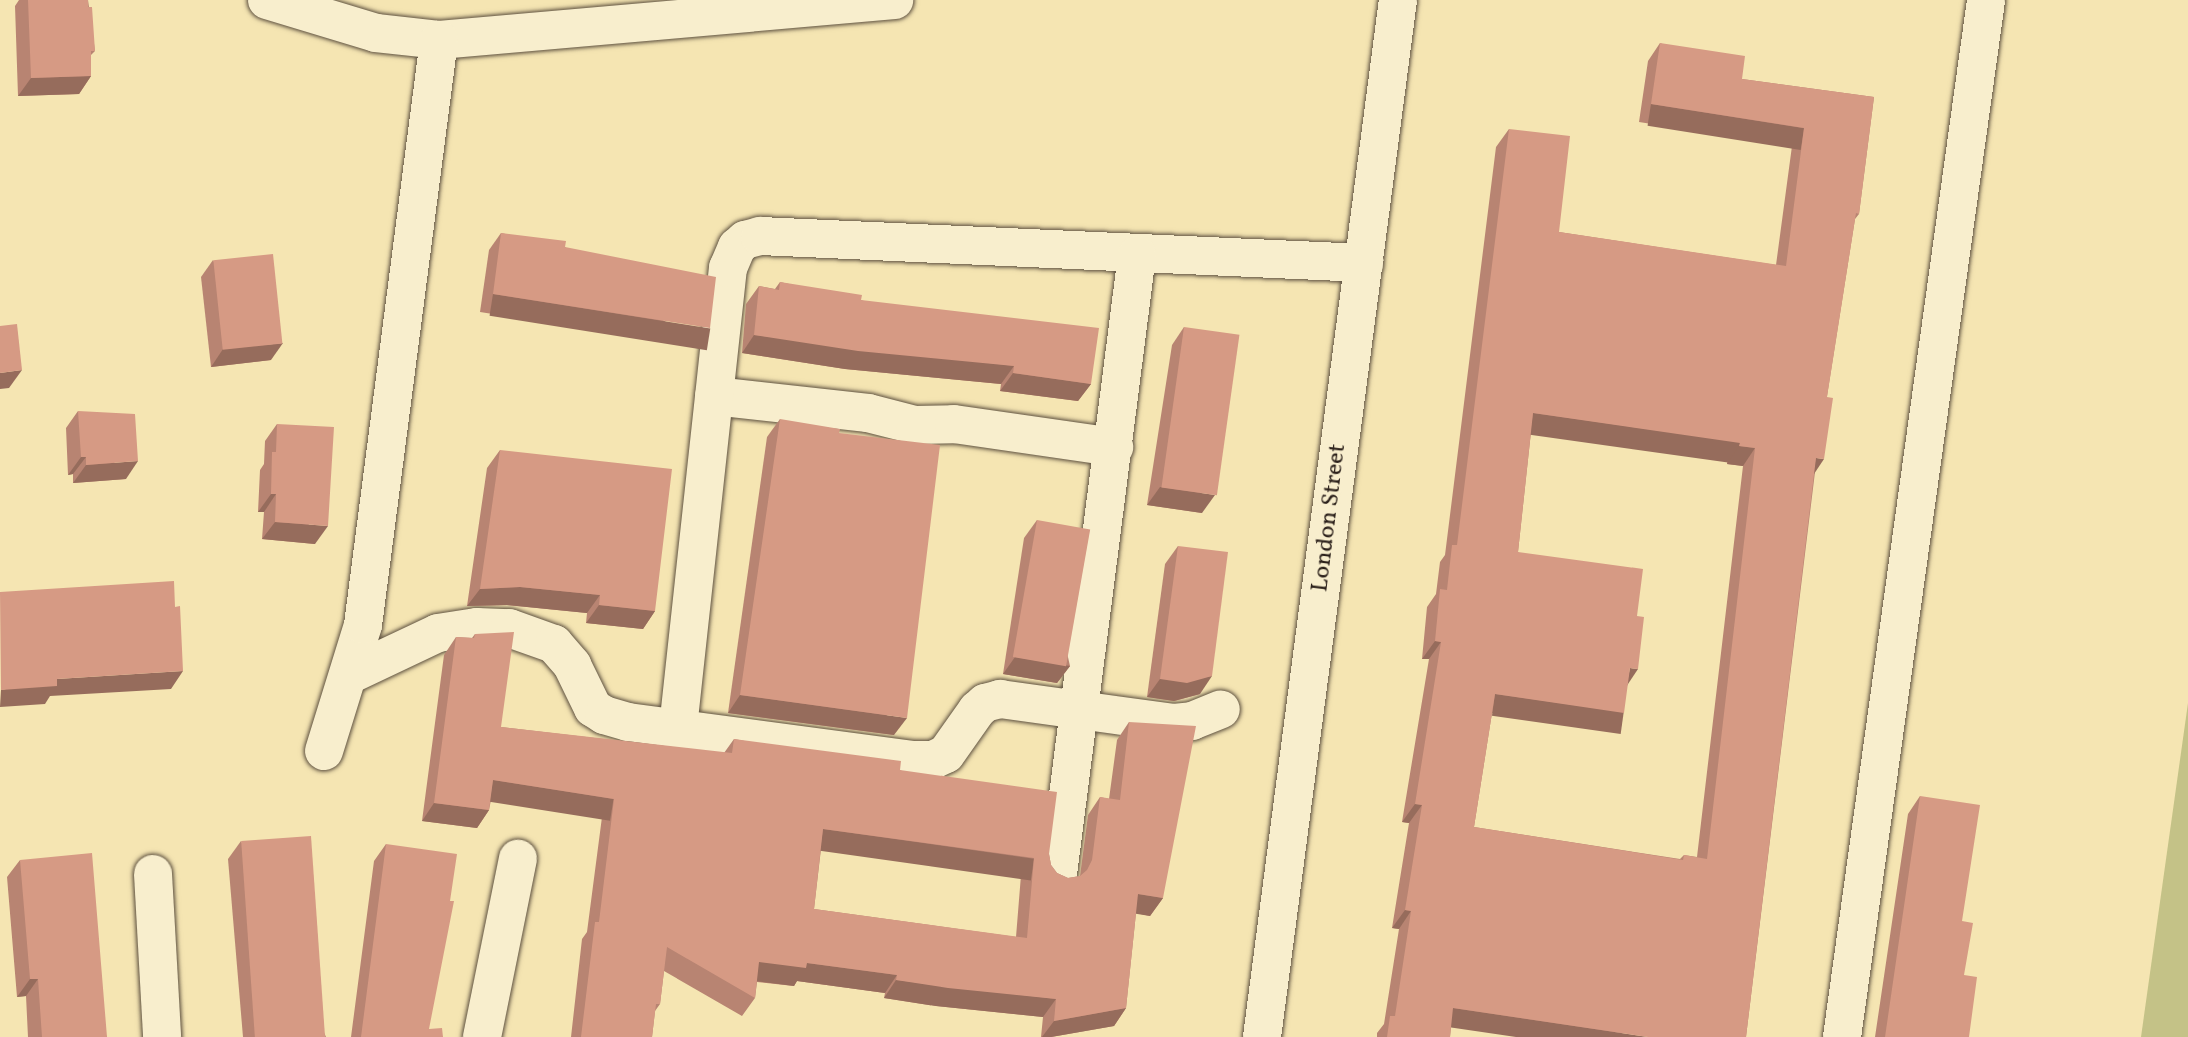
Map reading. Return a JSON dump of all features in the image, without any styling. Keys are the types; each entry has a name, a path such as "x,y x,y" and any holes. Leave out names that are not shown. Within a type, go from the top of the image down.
{"street":[{"path":"267,0 376,33 439,40 894,0"},
{"name":"London Street","path":"1262,1037 1398,0"},
{"path":"1842,1037 1986,0"},
{"path":"324,751 363,625 439,40"},
{"path":"678,728 729,268 737,247 745,240 760,236 1137,255 1364,263"},
{"path":"1058,874 1137,255"},
{"path":"713,396 868,413 915,425 954,424 1114,447"},
{"path":"349,675 438,634 477,627 509,628 554,644 572,665 593,708 604,715 628,722 933,760 946,754 985,703 1000,698 1174,723 1192,721 1221,709"},
{"path":"482,1037 518,859"},
{"path":"153,874 162,1037"}],"shaded area":[{"path":"2188,703 2188,1037 2141,1037"}],"building":[{"path":"28,0 88,0 88,7 92,7 95,51 91,51 91,76 31,78"},
{"path":"1660,43 1745,56 1742,79 1874,97 1859,214 1856,213 1827,397 1833,398 1824,459 1816,458 1746,1037 1648,1037 1453,1008 1450,1037 1387,1037 1390,1016 1395,1016 1411,911 1405,910 1422,805 1415,804 1441,642 1435,641 1440,589 1447,590 1452,545 1457,545 1509,129 1570,136 1559,232 1786,266 1804,128 1651,104","holes":["1533,413 1740,443 1739,446 1755,448 1707,859 1684,855 1683,860 1474,827 1495,694 1624,713 1630,668 1638,669 1644,617 1637,616 1643,569 1518,552"]},
{"path":"501,233 566,241 565,247 716,277 710,328 493,294"},
{"path":"273,254 282,344 223,350 213,260"},
{"path":"780,282 862,295 861,300 1099,328 1091,384 1013,373 1014,366 858,351 754,335 759,286 779,290"},
{"path":"17,324 22,370 0,373 0,326"},
{"path":"1184,327 1239,335 1217,495 1161,487"},
{"path":"78,411 135,414 138,461 86,465 86,457 81,457"},
{"path":"780,419 840,429 839,433 940,445 907,718 740,695"},
{"path":"277,424 334,427 328,526 275,522 276,494 271,494 272,452 276,452"},
{"path":"500,450 672,469 655,611 599,605 600,595 520,587 480,589"},
{"path":"1037,520 1090,529 1066,666 1013,657"},
{"path":"1178,546 1228,552 1212,676 1187,683 1160,679"},
{"path":"174,581 175,607 180,606 183,671 57,679 57,686 1,690 0,592"},
{"path":"514,632 501,727 732,753 734,739 901,761 900,770 1057,792 1049,854 1051,865 1057,873 1068,878 1080,876 1092,860 1100,797 1120,800 1129,722 1196,726 1163,898 1138,894 1126,1008 1054,1021 1056,999 948,988 896,980 897,975 807,963 806,968 759,962 755,998 667,947 660,1004 656,1004 652,1037 581,1037 614,799 493,780 489,810 434,803 456,637 474,638 475,634","holes":["823,829 1034,858 1027,938 814,909"]},
{"path":"1920,796 1980,805 1962,921 1973,923 1964,975 1977,977 1969,1037 1885,1037"},
{"path":"311,836 325,1037 255,1037 241,841"},
{"path":"386,844 457,854 450,901 454,901 429,1029 442,1028 443,1037 361,1037"},
{"path":"92,853 107,1037 42,1037 38,979 30,979 20,860"}]}
